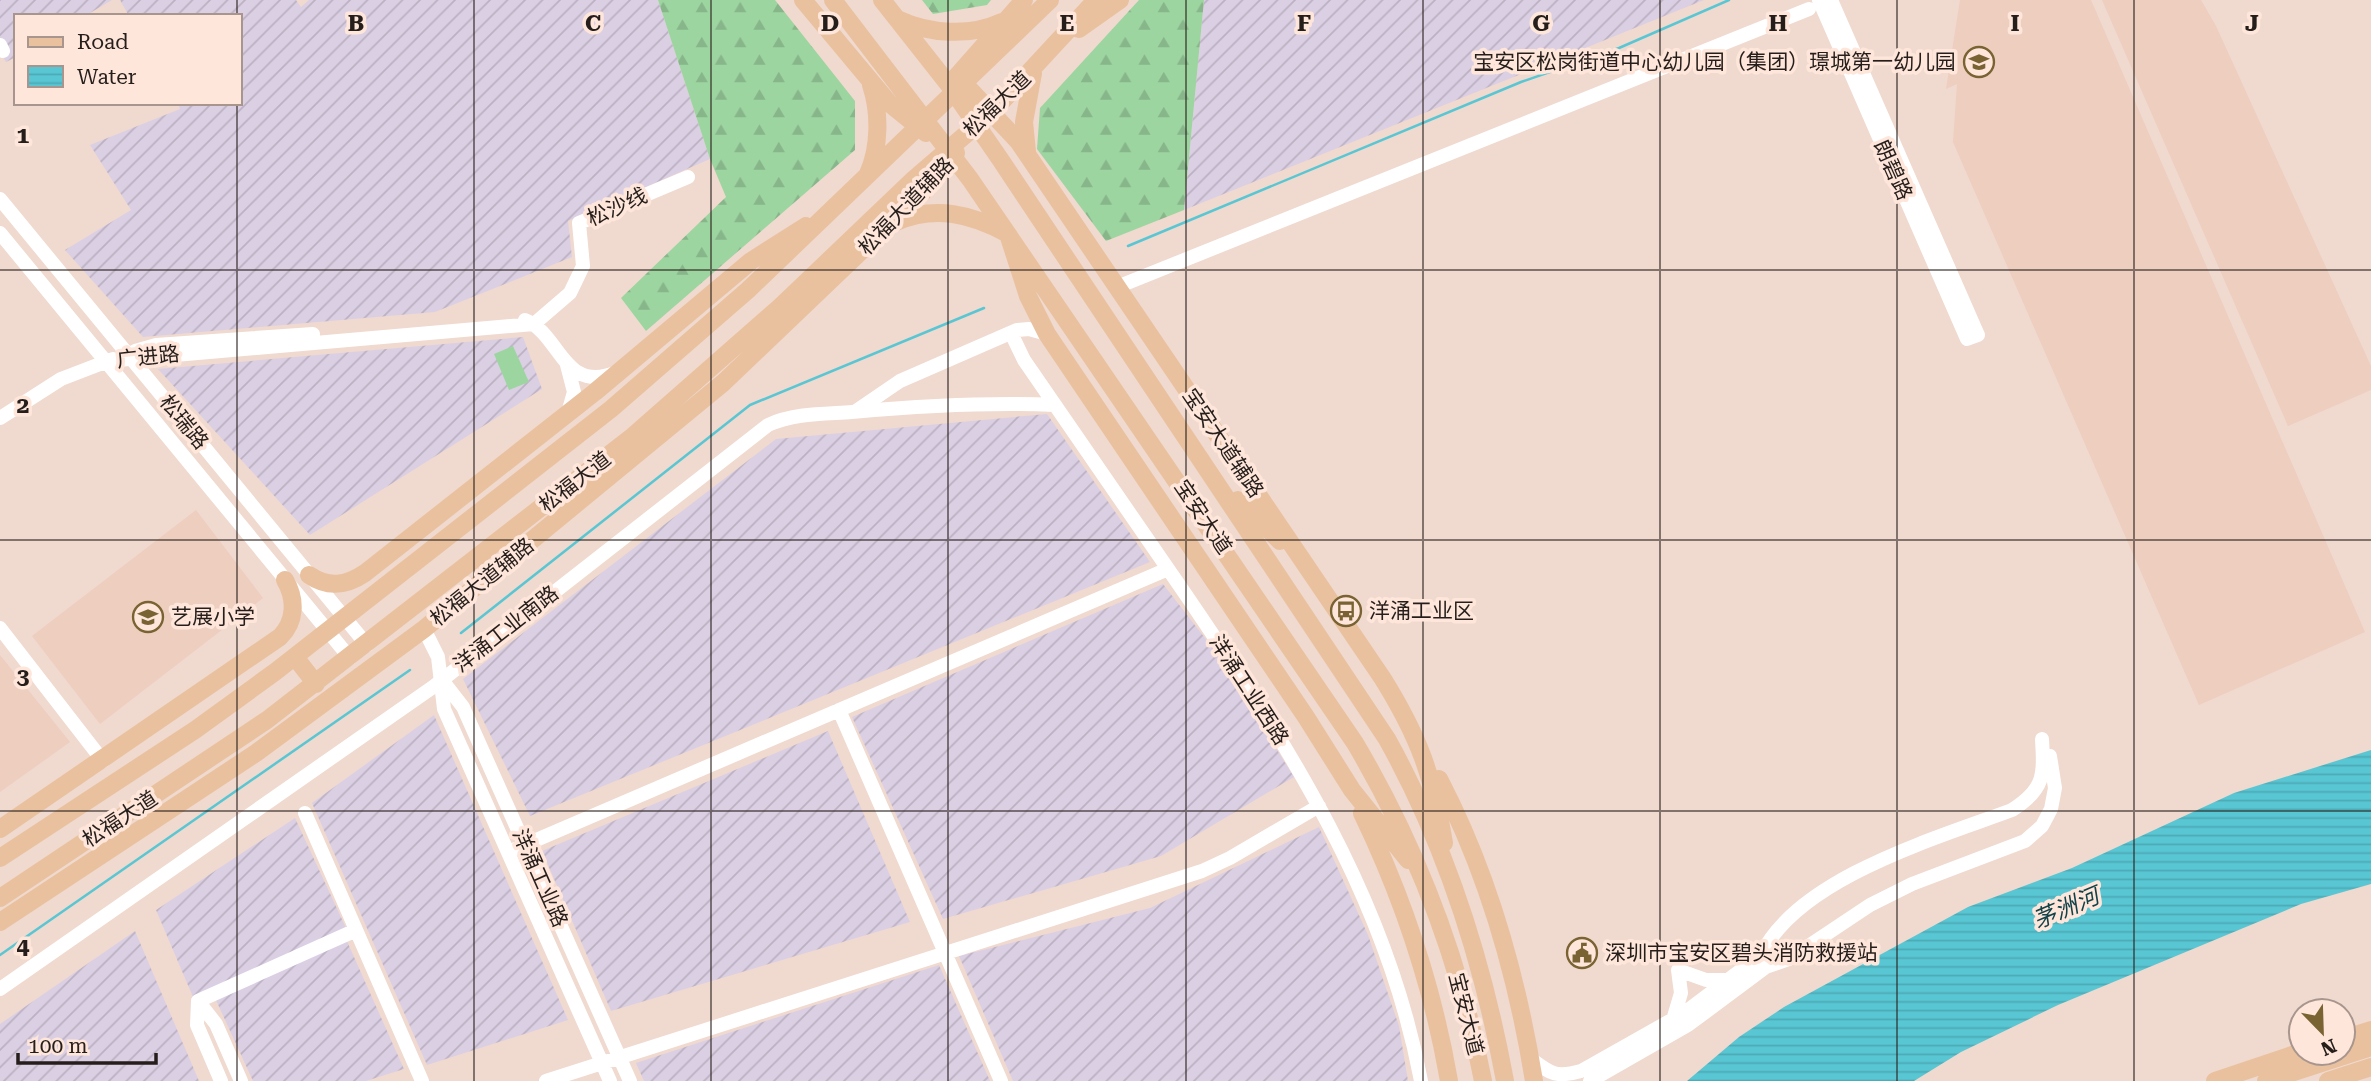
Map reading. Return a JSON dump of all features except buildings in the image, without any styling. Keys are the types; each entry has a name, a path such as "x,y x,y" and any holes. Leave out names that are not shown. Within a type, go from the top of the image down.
{"main road":[{"path":"803,0 895,109 922,123"},
{"path":"833,0 922,123 951,153"},
{"name":"宝安大道","path":"881,0 911,37 957,84 977,125 1387,739 1418,799 1456,894 1487,992 1505,1081"},
{"path":"957,84 1005,20 1024,0"},
{"name":"松福大道","path":"0,858 295,657 665,363 828,214 922,123 957,84 1051,0"},
{"name":"松福大道","path":"977,125 1034,69 1096,0"},
{"path":"1058,42 1120,0"},
{"path":"896,18 926,29 960,32 985,28 1005,20"},
{"path":"1028,156 1024,122 1034,69"},
{"path":"864,72 874,97 877,118 876,147 867,176"},
{"name":"宝安大道辅路","path":"957,84 993,111 1028,156 1383,679 1420,743 1435,790 1456,894"},
{"name":"松福大道辅路","path":"0,922 256,753 424,629 656,441 800,312 890,225 924,191 951,153 977,125"},
{"name":"松福大道","path":"0,898 221,752 367,645 633,436 951,153"},
{"name":"宝安大道","path":"951,153 1344,724 1390,806 1427,887 1465,1003 1483,1081"},
{"path":"890,225 918,214 939,212 973,219 1008,234 1031,303 1047,334 1239,617 1342,776 1427,887"},
{"path":"309,575 333,585 359,577 622,370 751,261 828,214"},
{"path":"1093,251 1118,335"},
{"path":"739,344 800,312"},
{"path":"1207,467 1314,577"},
{"path":"1182,487 1239,617"},
{"path":"422,558 468,492"},
{"path":"0,829 103,761 284,633 293,609 285,580"},
{"path":"295,657 316,684"},
{"path":"129,743 254,687"},
{"path":"1420,743 1455,811 1489,897 1520,1005 1534,1081"},
{"path":"1342,776 1373,836 1411,930 1434,1008 1449,1081"},
{"path":"2266,1081 2371,1047"},
{"path":"2215,1081 2287,1057"},
{"path":"2328,1081 2371,1067"}],"street":[{"name":"朗碧路","path":"1814,4 1973,337 1831,0"},
{"path":"1117,287 1814,4"},
{"name":"松沙线","path":"534,324 570,293 583,266 579,223 688,177"},
{"name":"松瑞路","path":"0,199 367,645"},
{"name":"松瑞路","path":"0,233 350,658"},
{"path":"1014,331 1028,314 1031,303"},
{"path":"534,324 567,365 574,392 568,413"},
{"name":"广进路","path":"0,418 61,379 106,361 129,356 513,328 534,324"},
{"path":"856,411 900,381 1014,331 1035,329 1047,334"},
{"name":"洋涌工业西路","path":"1014,331 1024,360 1260,704 1320,806 1376,924 1406,1017 1421,1081"},
{"path":"567,365 595,377 622,370"},
{"name":"洋涌工业南路","path":"0,989 442,680 761,430 792,417 856,411 959,403 1055,405"},
{"path":"508,852 1168,569"},
{"path":"0,628 103,761"},
{"name":"洋涌工业路","path":"424,629 438,657 444,709 610,1081"},
{"name":"洋涌工业路","path":"442,680 463,707 630,1081"},
{"path":"839,710 1001,1081"},
{"path":"1531,1059 1550,1073 1563,1076 1581,1071 1673,1020 1761,956 1768,942 1786,922 1818,896 1867,866 2012,810 2028,799 2039,786 2045,738 2055,788 2051,809 2042,826 2025,841 1912,884 1870,905 1789,959 1766,967 1688,1025 1590,1081"},
{"path":"546,1081 1211,867 1320,806"},
{"path":"305,813 354,931 422,1081"},
{"path":"198,1001 354,931"},
{"path":"1673,1020 1681,993 1678,970 1706,980 1728,980"},
{"path":"198,1001 197,1025 221,1081"},
{"path":"198,1001 216,1024 241,1081"}],"shaded area":[{"path":"0,0 112,0 88,14 14,14 14,58 6,62 0,52"},
{"path":"120,0 296,0 301,7 309,0 658,0 710,159 568,221 572,257 435,312 143,337 65,250 131,210 90,145 180,109 179,105 242,105 242,14 128,14"},
{"path":"1204,0 1704,0 1184,210"},
{"path":"1960,0 2091,0 2365,632 2199,705 1953,142 1957,84 1946,89"},
{"path":"2102,0 2201,0 2216,26 2371,366 2371,390 2288,426"},
{"path":"523,337 542,389 310,535 158,369"},
{"path":"1047,414 1150,562 530,816 463,679 776,439"},
{"name":"艺展小学","path":"196,510 263,598 100,724 32,636"},
{"path":"1163,584 1215,651 1294,777 1161,856 943,919 852,717"},
{"path":"0,655 70,742 0,792"},
{"path":"434,715 568,1020 427,1065 312,803"},
{"path":"828,731 910,922 611,1011 542,851"},
{"path":"295,818 346,928 193,997 156,910"},
{"path":"1319,827 1368,935 1399,1026 1408,1081 1013,1081 959,956 1150,908"},
{"path":"135,931 199,1081 0,1081 0,1024"},
{"path":"346,939 404,1069 366,1081 253,1081 215,998"},
{"path":"939,965 990,1081 644,1081 636,1063"}],"green space":[{"path":"658,0 775,0 855,101 855,150 646,331 621,298 726,197 710,159"},
{"path":"922,0 991,0 987,5 933,14"},
{"path":"1139,0 1204,0 1184,210 1106,241 1037,149 1040,108"},
{"path":"513,346 529,382 509,390 494,354"}],"water":[{"name":"茅洲河","path":"2371,750 2371,884 2301,904 2058,1005 1961,1052 1914,1081 1687,1081 1739,1037 1784,1007 1968,907 2072,868 2234,793"}],"waterway":[{"path":"1128,246 1521,82 1619,48 1729,0"},
{"path":"461,633 750,405 984,308"},
{"path":"0,955 410,670"}],"place":[{"name":"宝安区松岗街道中心幼儿园（集团）璟城第一幼儿园","path":"1979,62"},
{"name":"洋涌工业区","path":"1346,611"},
{"name":"艺展小学","path":"148,617"},
{"name":"深圳市宝安区碧头消防救援站","path":"1582,953"}]}
